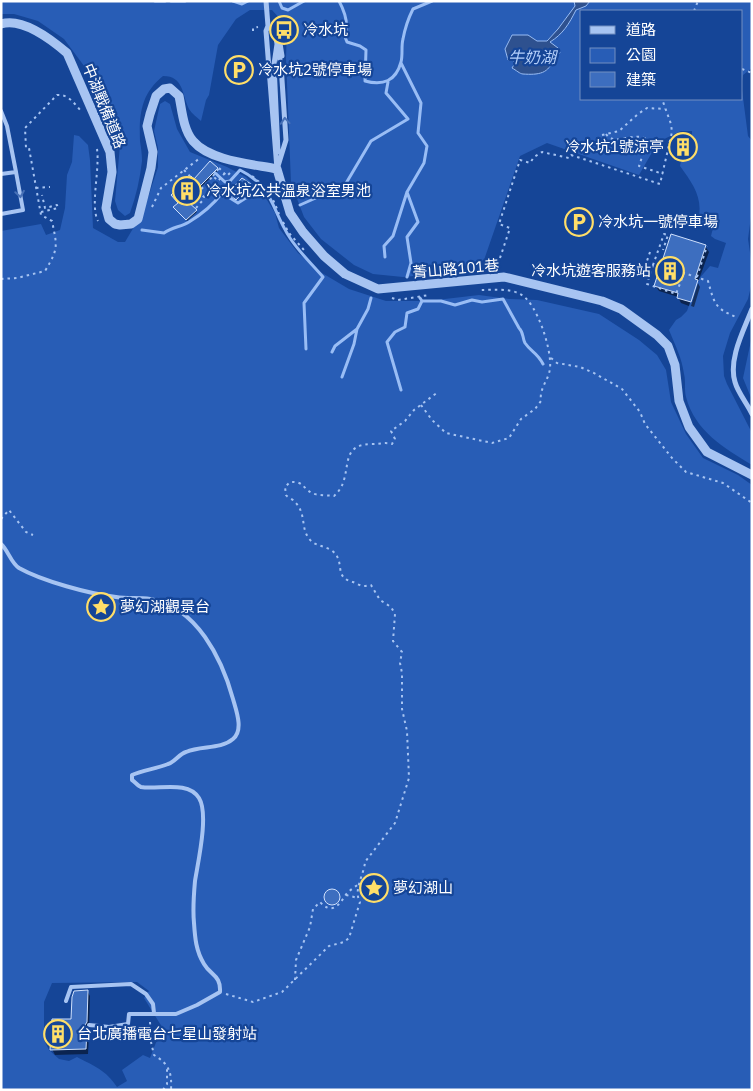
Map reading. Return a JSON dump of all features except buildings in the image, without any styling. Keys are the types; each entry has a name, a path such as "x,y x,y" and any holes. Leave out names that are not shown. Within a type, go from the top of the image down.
{"street":[{"path":"266,1 265,26 278,168"},
{"name":"中湖戰備道路","path":"1,24 8,22 20,23 55,42 67,53 110,152 112,172 106,208 109,219 115,224 120,226 131,224 138,219 151,168 153,152 147,126 156,96 164,89 170,88 179,96 186,128 192,140 207,152 228,159 278,168"},
{"path":"265,26 275,31 281,66"},
{"path":"265,26 278,30 281,47 286,140 278,168"},
{"path":"277,44 274,64 279,138 278,168"},
{"name":"菁山路101巷","path":"278,168 290,213 303,232 324,256 346,274 378,289 504,277 602,302 621,309 657,335 668,346 675,365 679,401 689,427 707,452 752,475"},
{"path":"752,309 738,344 734,365 735,381 752,414"}],"lane":[{"path":"1,214 23,210 12,147 2,116"},
{"path":"1,174 16,172"},
{"path":"1,544 17,567 47,579 85,592 115,597 152,599 186,615 196,625 218,659 228,681 238,714 238,731 234,738 219,746 186,752 170,764 152,770 140,771 132,775 132,780 140,786 181,787 199,797 203,822 199,866 195,882 194,921 196,946 205,966 216,976 220,984 220,992 176,1014 129,1014 128,1024 109,1027 89,1025"},
{"path":"66,1001 71,987 131,984 146,994 153,1004 154,1013"}],"path":[{"path":"253,31 253,28 265,26"},
{"path":"26,148 25,128 57,95 69,98 84,117"},
{"path":"500,258 510,228 499,224 520,160 530,163 534,157 542,152 569,158 571,155 660,184 671,141 671,124 662,100"},
{"path":"602,135 619,131 638,114 648,108 665,109"},
{"path":"606,134 612,139 636,136 648,139 638,166 663,174"},
{"path":"671,141 687,143"},
{"path":"96,146 98,167 94,211 99,222"},
{"path":"1,279 17,278 46,271 54,258 57,248 52,221 41,215 40,212 29,148 22,148"},
{"path":"152,207 161,188 200,158 205,160"},
{"path":"215,165 227,176 229,174"},
{"path":"196,208 204,197 198,193 218,169"},
{"path":"184,170 202,189"},
{"path":"213,176 218,181 224,174"},
{"path":"251,175 272,196 289,234 305,251"},
{"path":"36,188 50,186"},
{"path":"40,212 58,208 57,205 44,208 42,195"},
{"path":"664,221 683,227"},
{"path":"663,250 668,236 664,234 647,284 676,294 684,273 708,281"},
{"path":"697,277 707,246"},
{"path":"650,252 646,264 653,265"},
{"path":"421,405 432,420 446,433 492,443 510,438 521,419 535,409 541,401 540,395 548,376 550,358 547,342 536,314 526,298 513,291 475,290"},
{"path":"389,298 398,300 436,294"},
{"path":"550,358 557,364 580,367 594,373 622,390 640,412 645,424 672,458 686,472 723,483 752,503"},
{"path":"220,992 253,1002 282,992 329,946 344,942 349,938 360,902 358,890 368,857 380,845 395,823 409,778 407,731 402,709 402,673 400,663 402,652 393,641 395,614 391,607 380,600 371,585 362,586 346,581 341,575 338,556 332,550 309,540 304,531 302,512 296,502 286,495 285,487 290,482 297,482 305,486 313,494 334,496 343,487 347,473 347,460 355,447 361,444 385,442 392,444 396,439 390,431 405,421 414,410 438,392"},
{"path":"1,519 9,510 26,532 33,535"},
{"path":"295,980 296,960 310,927 313,909 320,902 325,907 332,908 342,902 345,895 361,882"},
{"path":"345,895 358,898"},
{"path":"154,1013 150,1019 154,1055 164,1061 167,1066 172,1079 171,1090"},
{"path":"163,1090 167,1084 167,1066"}],"green space":[{"path":"1,1 574,1 575,6 558,29 546,41 537,41 528,35 511,35 505,49 508,60 512,59 516,70 522,74 538,74 546,71 551,66 552,58 558,51 549,42 565,28 576,10 586,6 590,1 752,1 752,68 743,75 743,10 580,10 580,100 743,100 743,98 748,136 752,141 752,209 748,239 752,282 748,299 730,333 723,356 724,376 727,384 752,433 752,465 721,445 696,420 686,397 682,362 669,330 676,320 687,311 698,280 710,266 718,268 726,243 711,236 713,228 697,223 700,207 699,200 693,186 680,166 690,147 692,131 681,131 658,142 639,175 547,143 520,156 484,260 445,273 403,277 373,274 354,265 321,239 304,217 291,183 286,58 287,27 272,10 250,10 236,19 218,45 209,95 201,121 189,109 181,87 175,79 163,76 150,90 141,113 140,141 142,161 139,181 130,213 125,216 118,210 115,201 121,134 108,102 64,39 38,21 14,14 1,14"},
{"path":"165,101 170,104 177,129 190,152 246,177 267,200 275,213 279,228 298,253 322,273 349,289 386,301 428,301 479,295 537,300 599,314 639,340 657,355 666,370 671,402 686,434 703,458 738,475 752,485 752,1090 1,1090 1,231 41,224 46,235 60,230 65,208 67,175 72,162 74,135 79,136 88,145 93,228 118,242 125,242 144,210 158,167 158,148 154,131 160,104","holes":["137,982 149,991 144,998 162,1027 150,1058 143,1055 122,1070 127,1081 117,1087 104,1072 94,1066 77,1057 69,1061 59,1059 49,1050 44,1040 44,1002 52,983"]},
{"path":"752,336 752,400 743,378"}],"water":[{"name":"牛奶湖","path":"574,1 590,1 586,6 576,10 559,36 550,42 558,48 560,53 553,58 549,67 542,72 534,74 522,74 512,68 515,63 512,59 508,60 505,49 512,35 528,35 537,41 547,41 575,6"}],"waterway":[{"path":"155,1 165,1"},
{"path":"171,1 185,1"},
{"path":"233,1 242,4 248,1"},
{"path":"279,1 282,8 288,10 304,1"},
{"path":"339,1 346,19 345,37 347,42 366,50 365,81 378,83 392,78 399,68 402,59 402,42 413,9 432,1"},
{"path":"385,257 384,246 393,236 407,192 424,163 427,146 418,133 421,103 401,63"},
{"path":"300,205 345,185 371,141 408,119 386,93 388,82"},
{"path":"212,170 225,182 230,181 240,170 259,184 266,191 290,238 323,277 304,303 306,349"},
{"path":"142,230 164,233 186,224 198,216 222,193 238,203 263,187"},
{"path":"407,192 418,222 407,237 411,263 407,277"},
{"path":"342,377 354,344 357,329 368,309 371,298"},
{"path":"420,298 422,301 441,301 455,305 472,300 482,302 503,299 522,332 525,343 543,364"},
{"path":"401,390 387,342 395,332 405,327 407,313 418,309 422,301"},
{"path":"332,352 335,346 357,329"}],"place":[{"name":"冷水坑","path":"284,30"},
{"name":"冷水坑2號停車場","path":"239,70"},
{"name":"冷水坑1號涼亭","path":"683,147"},
{"name":"冷水坑公共溫泉浴室男池","path":"187,191"},
{"name":"冷水坑一號停車場","path":"579,222"},
{"name":"冷水坑遊客服務站","path":"670,271"},
{"name":"夢幻湖觀景台","path":"101,607"},
{"name":"夢幻湖山","path":"374,888"},
{"name":"台北廣播電台七星山發射站","path":"58,1034"}]}
